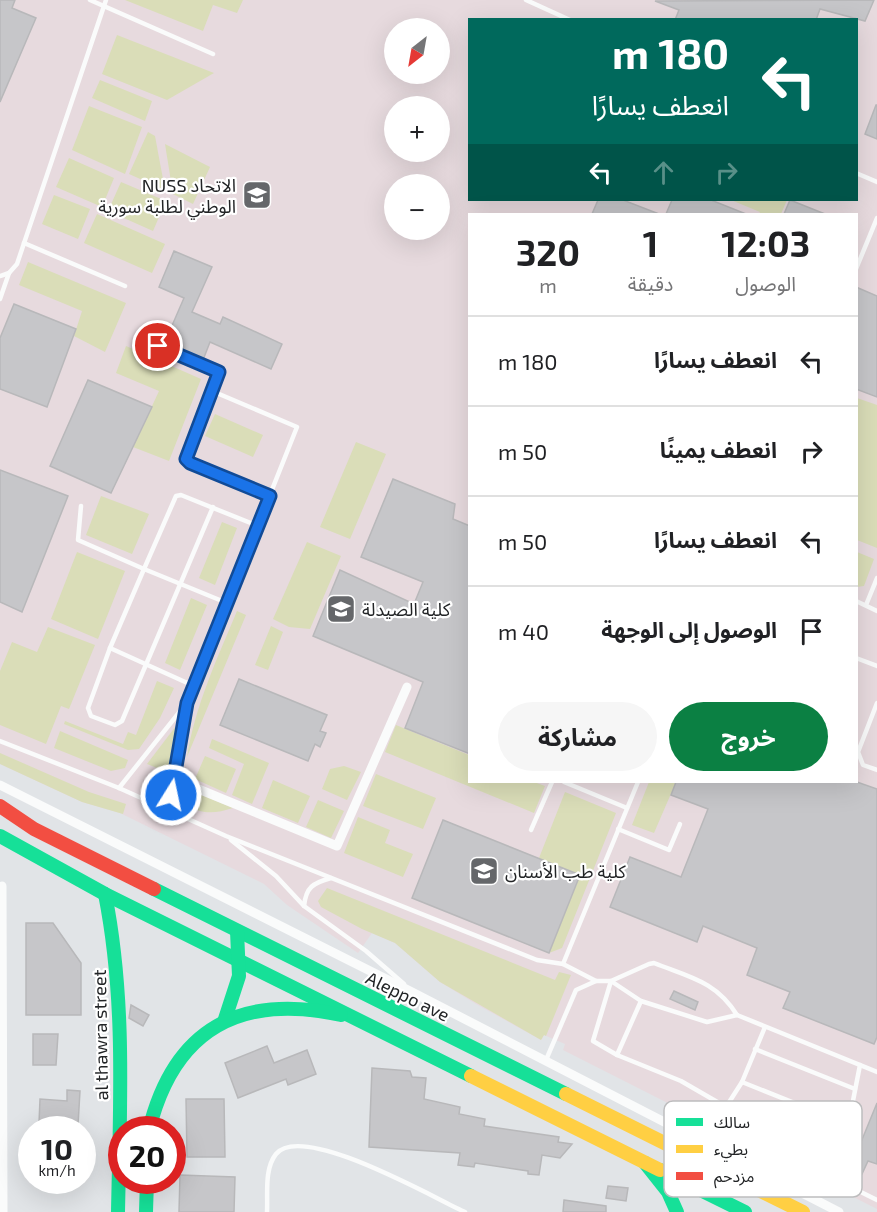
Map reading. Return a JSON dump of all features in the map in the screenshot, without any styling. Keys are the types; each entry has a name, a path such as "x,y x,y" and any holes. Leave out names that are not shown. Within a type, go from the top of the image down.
{"main road":[{"name":"Aleppo ave","path":"0,806 34,829 664,1143"},
{"path":"0,836 105,894 347,1016 664,1170"},
{"name":"al thawra street","path":"105,894 117,960 122,1031 118,1212"},
{"path":"225,1019 237,992 241,962 237,931"},
{"path":"154,1116 158,1099 178,1062 207,1031 225,1019 259,1011 295,1009 347,1016"},
{"path":"642,1159 664,1187"},
{"path":"146,1212 147,1194"},
{"path":"670,1197 677,1212"},
{"path":"716,1197 745,1212"},
{"name":"Aleppo ave","path":"773,1197 803,1212"}],"street":[{"path":"174,779 337,846 406,687"},
{"path":"0,785 664,1121"},
{"path":"2,886 2,1211"},
{"path":"810,1197 839,1212"}],"lane":[{"path":"90,0 213,54"},
{"path":"0,299 9,273 17,264 106,0"},
{"path":"526,0 566,18"},
{"path":"858,174 877,182"},
{"path":"858,264 877,218"},
{"path":"24,243 125,286"},
{"path":"0,276 9,273"},
{"path":"138,337 219,372 186,459 190,463 270,496"},
{"path":"169,810 187,703 297,427 212,391"},
{"path":"213,507 146,665 118,724 115,725 91,716 88,708 110,648 176,496 181,495 213,507 258,526"},
{"path":"81,506 78,540 227,603"},
{"path":"866,605 877,579"},
{"path":"858,603 877,611"},
{"path":"110,648 194,686"},
{"path":"858,659 877,666"},
{"path":"119,788 187,703"},
{"path":"877,703 858,752 864,765 877,770"},
{"path":"0,741 119,788 226,836 537,960 563,964 596,981"},
{"path":"531,830 552,783"},
{"path":"566,783 627,808"},
{"path":"563,964 638,783"},
{"path":"618,829 669,850 680,824"},
{"path":"226,836 276,876 304,906 366,951 412,992"},
{"path":"304,906 305,894 313,883 331,878"},
{"path":"546,1060 576,990 596,981 611,981 654,963 709,984 728,999 737,1015"},
{"path":"611,981 641,1001 707,1022 737,1015 877,1072"},
{"path":"611,981 593,1041 616,1055 681,1081 716,1101"},
{"path":"616,1055 641,1001"},
{"path":"730,1101 742,1083 765,1027"},
{"path":"755,1049 855,1089"},
{"path":"853,1101 860,1065"},
{"path":"742,1083 788,1101"},
{"path":"267,1212 272,1161 282,1148 297,1145 336,1152 465,1212"},
{"path":"862,1193 877,1200"}],"shaded area":[{"path":"0,0 877,0 877,1209 853,1197 862,1197 862,1101 664,1101 563,1050 565,1044 544,1035 541,1040 476,1004 440,982 395,943 372,933 358,953 287,905 264,884 120,813 82,802 0,764"}],"green space":[{"path":"125,0 243,0 237,13 213,5 203,31"},
{"path":"117,35 214,73 167,100 102,74"},
{"path":"100,80 152,101 145,121 92,98"},
{"path":"89,106 142,127 125,174 72,150"},
{"path":"148,132 155,136 165,190 129,174"},
{"path":"165,144 210,167 193,204 173,194"},
{"path":"69,158 114,178 102,207 56,187"},
{"path":"121,182 166,201 153,231 108,211"},
{"path":"54,195 90,209 78,239 42,224"},
{"path":"733,201 787,201 781,213 760,212"},
{"path":"97,214 165,244 152,273 84,243"},
{"path":"28,262 126,303 105,352 74,336 82,311 19,285"},
{"path":"126,346 201,379 169,461 133,447 159,391 116,373"},
{"path":"858,398 877,405 877,548 858,540"},
{"path":"215,414 263,435 253,457 205,436"},
{"path":"356,442 386,454 350,539 320,527"},
{"path":"101,496 149,514 132,554 86,535"},
{"path":"222,522 237,528 215,585 199,578"},
{"path":"307,542 341,556 310,629 289,627 273,619"},
{"path":"77,552 125,571 98,639 51,619"},
{"path":"858,552 874,559 864,586 858,587"},
{"path":"191,598 207,605 180,670 165,663"},
{"path":"237,611 246,615 187,757 201,701"},
{"path":"271,626 283,632 268,670 255,665"},
{"path":"48,627 95,645 69,709 61,706 46,744 0,725 0,671 12,642 37,652"},
{"path":"157,681 174,688 160,718 139,749 128,750 64,724 65,721 123,744 128,732 136,735"},
{"path":"179,722 167,772 147,764"},
{"path":"396,725 468,755 468,783 537,783 545,786 534,813 385,752"},
{"path":"60,731 128,760 125,768 111,771 54,748"},
{"path":"212,739 269,763 252,804 232,795 244,764 209,748"},
{"path":"0,753 89,792 126,804 123,814 82,802 0,764"},
{"path":"205,756 236,769 226,793 195,779"},
{"path":"344,766 361,772 347,800 322,789 330,769"},
{"path":"376,774 436,798 423,829 363,806"},
{"path":"273,780 310,796 298,823 262,808"},
{"path":"649,783 676,783 654,833 632,825"},
{"path":"192,791 233,808 209,812 198,811 186,806"},
{"path":"565,792 616,813 562,948 549,953 580,875 539,858"},
{"path":"318,800 344,811 331,838 306,827"},
{"path":"358,817 390,830 385,843 413,854 403,877 344,853"},
{"path":"327,888 555,980 559,972 571,975 546,1036 544,1035 541,1040 440,982 395,943 362,929 321,907 318,901"}],"building":[{"path":"0,0 15,0 12,8 36,18 0,102"},
{"path":"874,0 865,21 820,9 817,18 676,18 679,10 655,1"},
{"path":"877,105 877,139 865,134"},
{"path":"598,201 626,201 656,213 592,213"},
{"path":"672,201 714,201 744,213 666,213"},
{"path":"790,201 792,201 822,213 784,213"},
{"path":"174,251 212,267 192,312 220,324 223,317 282,344 271,369 210,342 203,360 164,344 184,298 159,287"},
{"path":"858,288 877,296 877,397 858,390"},
{"path":"14,304 76,329 47,407 0,389 0,338"},
{"path":"88,380 152,407 111,493 50,466"},
{"path":"0,470 68,496 22,612 0,602"},
{"path":"393,479 455,504 453,519 468,525 468,753 405,728 423,682 313,636 340,570 414,604 423,582 361,557"},
{"path":"239,679 327,715 320,731 326,733 320,747 315,744 308,761 220,725"},
{"path":"858,782 877,789 877,1037 874,1044 783,1008 790,992 747,975 757,948 703,926 697,942 610,907 630,857 681,877 708,809 671,795 676,783"},
{"path":"443,820 580,875 549,953 412,898"},
{"path":"26,923 53,923 81,963 81,1015 26,1015"},
{"path":"674,991 698,1002 695,1010 670,999"},
{"path":"131,1005 149,1015 143,1026 129,1018"},
{"path":"33,1034 58,1034 56,1065 33,1065"},
{"path":"267,1046 274,1063 307,1050 316,1074 288,1085 286,1079 238,1098 225,1063"},
{"path":"372,1068 410,1071 412,1077 426,1078 424,1099 460,1107 459,1114 485,1119 484,1126 559,1137 558,1142 572,1144 560,1158 542,1155 539,1175 528,1174 528,1171 475,1163 474,1167 458,1165 460,1153 369,1147"},
{"path":"67,1090 80,1091 79,1116 39,1116 40,1099 67,1101"},
{"path":"186,1099 224,1099 225,1157 187,1157"},
{"path":"877,1103 877,1164 868,1161 862,1174 862,1140"},
{"path":"186,1175 235,1177 234,1212 179,1212 179,1194 186,1194"},
{"path":"608,1186 628,1188 626,1201 606,1198"},
{"path":"564,1200 606,1206 606,1212 563,1212"}],"traffic: fast":[{"path":"0,836 105,894 471,1076"},
{"path":"154,889 566,1094"},
{"path":"105,894 112,934 119,1013 118,1212"},
{"path":"225,1019 239,976 237,931"},
{"path":"153,1116 160,1095 175,1066 194,1043 217,1026 243,1015 272,1009 305,1009 341,1015"},
{"path":"645,1163 664,1187"},
{"path":"660,1170 664,1172"},
{"path":"146,1212 147,1194"},
{"path":"670,1197 677,1212"},
{"path":"715,1197 745,1212"}],"traffic: slow":[{"path":"471,1076 660,1170"},
{"path":"566,1094 664,1143"},
{"path":"773,1197 803,1212"}],"traffic: jam":[{"path":"0,806 34,829 154,889"}],"place":[{"name":"NUSS الاتحاد الوطني لطلبة سورية","path":"257,195"},
{"name":"كلية الصيدلة","path":"341,609"},
{"name":"كلية طب الأسنان","path":"484,871"}],"route":[{"path":"158,346 219,372 186,459 190,463 270,496 187,703 171,795"}]}
